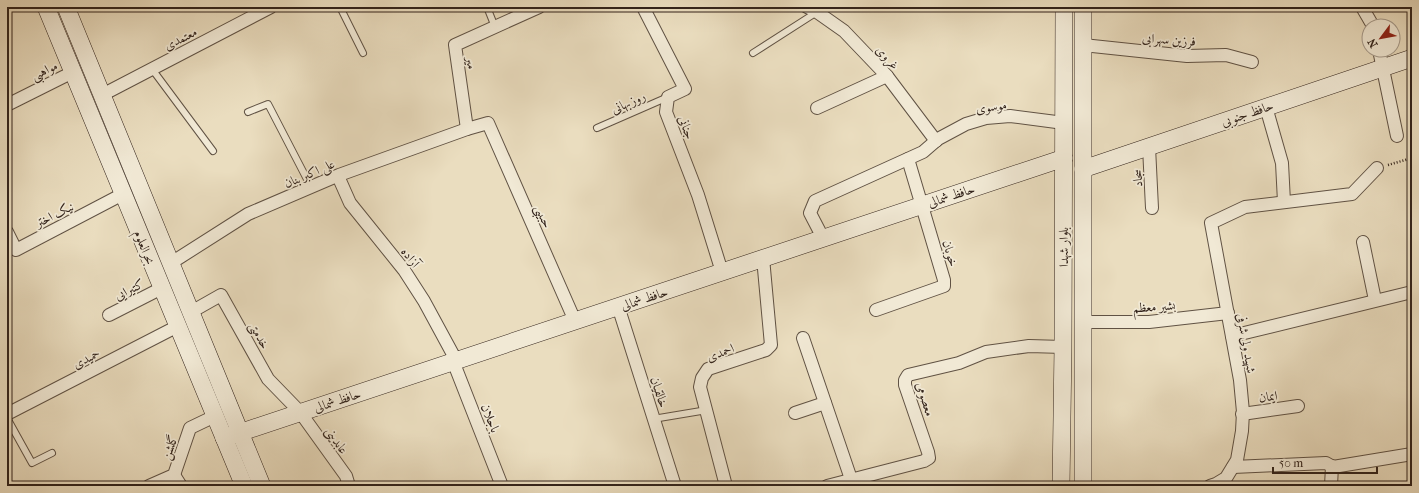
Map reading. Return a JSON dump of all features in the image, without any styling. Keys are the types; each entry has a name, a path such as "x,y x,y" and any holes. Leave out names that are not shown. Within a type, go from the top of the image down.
{"main road":[{"name":"بحرالعلوم","path":"46,7 244,486"},
{"name":"بحرالعلوم","path":"66,7 262,486"},
{"name":"بلوار شهدا","path":"1061,486 1064,7"},
{"name":"بلوار شهدا","path":"1083,7 1083,486"},
{"name":"حافظ جنوبی","path":"1083,169 1412,58"},
{"path":"1064,158 1083,169"},
{"name":"حافظ شمالی","path":"224,438 1064,158"}],"street":[{"name":"میر","path":"467,129 455,45 539,7"},
{"path":"643,7 685,89 668,97"},
{"path":"1362,7 1369,18"},
{"name":"معتمدی","path":"102,95 267,8"},
{"name":"غروی","path":"815,9 844,31 887,76 936,141"},
{"name":"فرزین سهرابی","path":"1083,45 1187,56 1226,55 1252,62"},
{"path":"1381,58 1397,136"},
{"name":"مواهبی","path":"7,104 73,72"},
{"path":"817,108 887,76"},
{"name":"جنانی","path":"668,97 666,112 698,195 722,272"},
{"path":"1266,107 1282,163 1284,202 1352,194 1377,168"},
{"name":"موسوی","path":"823,238 810,213 815,201 923,152 936,141 966,124 986,118 1010,116 1064,123"},
{"name":"علی اکبر بنان","path":"171,263 248,214 338,176 467,129 488,123"},
{"name":"حبیبی","path":"488,123 575,321"},
{"name":"سجاد","path":"1149,147 1152,208"},
{"path":"908,159 923,205"},
{"name":"آزاده","path":"338,176 350,203 408,276 424,300 454,361"},
{"name":"نیک اختر","path":"7,232 16,250 123,194"},
{"name":"شهید ولی شرفی","path":"1233,467 1237,460 1242,431 1240,380 1211,223 1245,207 1284,202"},
{"name":"خوبان","path":"876,310 944,286 944,280 923,205"},
{"path":"1363,242 1375,300"},
{"name":"احمدی","path":"726,486 700,387 702,378 708,369 766,350 771,345 763,258"},
{"name":"کتیرایی","path":"108,315 162,288"},
{"path":"1232,336 1412,292"},
{"name":"خدمتی","path":"191,312 221,295 268,379 300,412"},
{"name":"خالقیان","path":"618,306 675,486"},
{"name":"بشیر معظم","path":"1083,322 1149,322 1228,313"},
{"name":"حمیدی","path":"7,414 178,326"},
{"path":"803,338 851,479"},
{"name":"معصومی","path":"827,486 924,461 929,458 905,385 905,380 908,375 959,363 986,352 1029,346 1063,347"},
{"name":"باجلان","path":"454,361 502,486"},
{"path":"795,413 825,403"},
{"name":"ایمان","path":"1242,414 1298,406"},
{"name":"عابدینی","path":"300,412 346,476 349,486"},
{"name":"گلشن","path":"149,486 174,475 190,428 215,416"},
{"path":"1210,486 1226,478 1233,467 1326,462 1333,467 1412,454"},
{"path":"1331,486 1332,466"},
{"path":"174,475 181,486"}],"lane":[{"path":"340,7 363,53"},
{"path":"487,7 495,27"},
{"path":"753,53 815,9"},
{"path":"152,69 213,151"},
{"name":"روزبهانی","path":"597,128 668,97"},
{"path":"248,112 268,104 311,187"},
{"path":"653,419 707,410"},
{"path":"7,418 32,463 52,453"}],"path":[{"path":"1377,168 1412,158"}]}
